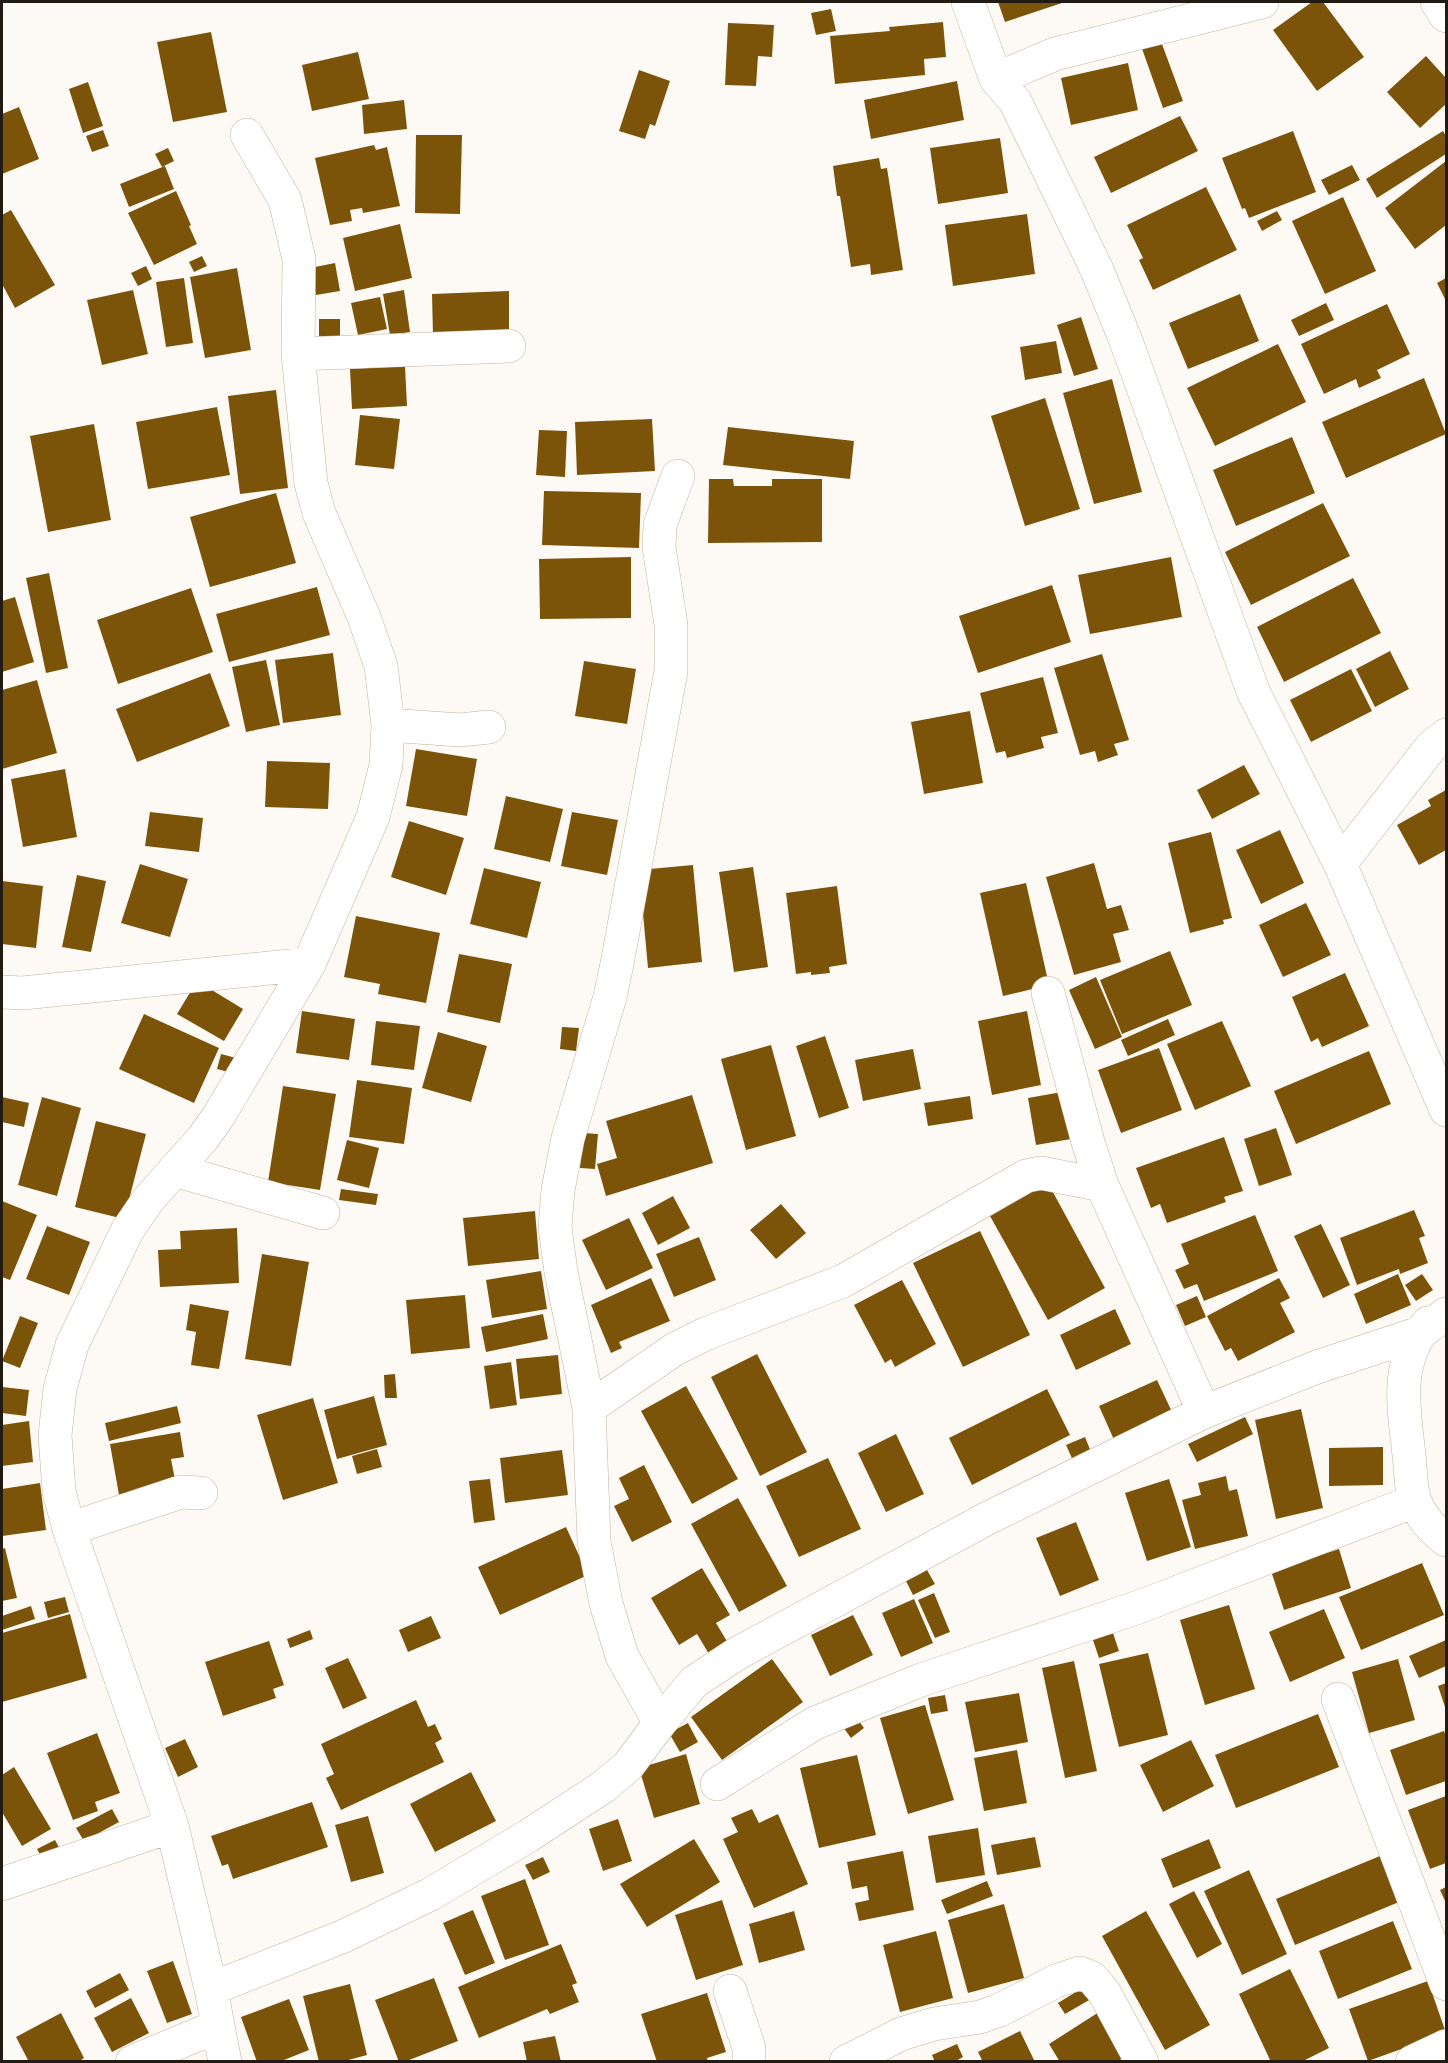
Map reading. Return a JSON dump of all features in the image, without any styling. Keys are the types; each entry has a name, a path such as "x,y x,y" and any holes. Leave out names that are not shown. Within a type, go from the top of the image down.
{"street":[{"path":"968,2 996,79 1015,101 1097,270 1253,691 1340,864 1446,1110"},
{"path":"996,79 1055,54 1262,2"},
{"path":"1437,2 1446,16"},
{"path":"225,2061 211,1989 172,1826 69,1529 59,1491 55,1435 60,1389 72,1344 128,1231 148,1200 218,1118 309,964 374,818 386,765 388,725 381,666 364,617 319,513 311,483 298,354 299,259 297,249 285,200 247,135"},
{"path":"298,354 509,346"},
{"path":"660,1723 622,1656 606,1603 594,1542 589,1408 561,1272 555,1227 558,1190 567,1138 610,997 617,964 671,671 671,625 659,548 660,525 678,476"},
{"path":"388,725 460,730 489,727"},
{"path":"1340,864 1431,747 1446,735"},
{"path":"2,992 23,993 309,964"},
{"path":"1048,993 1088,1142 1102,1185 1204,1412"},
{"path":"174,1170 323,1213"},
{"path":"589,1408 675,1349 705,1334 843,1281 1026,1176 1041,1173 1102,1185"},
{"path":"1446,1302 1420,1333 1406,1361 1402,1395 1415,1501 1426,1522 1446,1540"},
{"path":"211,1989 344,1936 431,1894 519,1842 612,1780 628,1766 694,1682 738,1653 988,1518 1204,1412 1317,1367 1420,1333 1446,1314"},
{"path":"69,1529 182,1492 201,1493"},
{"path":"717,1784 815,1723 868,1701 921,1680 1136,1608 1415,1501"},
{"path":"1338,1699 1446,1984"},
{"path":"2,1884 172,1826"},
{"path":"846,2061 901,2034 934,2024 980,2018 1056,1981 1080,1973 1092,1978 1104,1992 1142,2061"},
{"path":"730,1991 749,2048 749,2061"},
{"path":"132,2061 219,2026"},
{"path":"1412,2061 1446,2046"}],"building":[{"path":"998,2 1065,2 1005,22"},
{"path":"1312,2 1323,2 1364,57 1317,91 1273,30"},
{"path":"831,9 836,31 816,35 811,13"},
{"path":"943,22 946,57 924,59 925,75 835,84 830,36 890,31 889,27"},
{"path":"728,23 774,25 772,57 758,56 756,86 725,85"},
{"path":"211,32 227,112 173,122 157,42"},
{"path":"1159,36 1183,101 1163,108 1140,43"},
{"path":"358,52 369,99 312,111 302,65"},
{"path":"1426,56 1446,78 1446,104 1420,128 1387,92"},
{"path":"1128,63 1138,110 1071,125 1061,78"},
{"path":"639,70 670,81 655,126 650,124 645,139 619,131"},
{"path":"957,81 964,120 871,139 864,100"},
{"path":"88,82 103,126 83,133 69,89"},
{"path":"404,100 407,129 364,134 362,105"},
{"path":"19,107 39,159 2,174 2,114"},
{"path":"1180,116 1198,151 1111,193 1094,157"},
{"path":"103,130 109,146 92,152 86,136"},
{"path":"1293,131 1316,192 1249,218 1245,208 1242,209 1222,158"},
{"path":"1443,131 1446,136 1446,154 1377,198 1366,179"},
{"path":"416,135 462,135 460,214 415,213"},
{"path":"1000,138 1008,193 938,204 930,148"},
{"path":"374,145 376,150 387,147 400,206 363,213 362,208 350,210 352,221 330,225 315,158"},
{"path":"168,148 174,161 162,167 155,154"},
{"path":"879,158 881,169 887,168 903,270 871,275 870,264 851,267 833,166"},
{"path":"1446,161 1446,225 1415,249 1385,208"},
{"path":"1352,165 1360,180 1329,195 1321,180"},
{"path":"165,166 174,189 129,207 120,184"},
{"path":"1206,187 1237,250 1153,290 1139,260 1143,258 1127,225"},
{"path":"176,191 197,244 154,265 128,213"},
{"path":"1343,197 1376,271 1325,294 1292,221"},
{"path":"11,210 55,285 15,308 2,284 2,215"},
{"path":"1277,211 1282,220 1262,231 1257,221"},
{"path":"1027,214 1035,274 953,286 945,225"},
{"path":"400,224 412,278 355,291 343,238"},
{"path":"202,256 207,266 194,272 189,262"},
{"path":"335,263 340,291 316,295 310,268"},
{"path":"146,266 152,279 138,286 131,273"},
{"path":"237,268 251,350 205,358 190,277"},
{"path":"184,278 193,343 166,347 156,282"},
{"path":"1446,278 1446,301 1437,283"},
{"path":"133,290 148,354 102,365 87,300"},
{"path":"404,290 410,332 390,335 383,294"},
{"path":"509,291 509,333 433,336 432,294"},
{"path":"1240,294 1259,341 1188,369 1169,323"},
{"path":"380,297 387,329 358,335 351,303"},
{"path":"1326,303 1334,320 1299,336 1291,320"},
{"path":"1387,304 1410,354 1377,370 1381,378 1359,388 1356,379 1324,394 1301,344"},
{"path":"1081,317 1098,369 1074,376 1057,325"},
{"path":"319,319 340,319 340,346 319,346"},
{"path":"1056,341 1062,373 1025,380 1020,347"},
{"path":"1278,344 1306,402 1215,446 1187,388"},
{"path":"405,366 407,406 352,409 350,369"},
{"path":"1424,378 1446,434 1346,478 1322,422"},
{"path":"1112,379 1142,492 1094,504 1063,393"},
{"path":"276,390 288,488 240,494 228,396"},
{"path":"1045,398 1080,509 1025,526 991,416"},
{"path":"217,407 230,475 148,489 136,422"},
{"path":"360,415 400,419 394,469 355,465"},
{"path":"652,419 655,471 577,475 575,422"},
{"path":"94,424 111,520 48,532 30,436"},
{"path":"728,427 854,441 850,479 723,465"},
{"path":"539,430 567,431 565,477 536,475"},
{"path":"1292,437 1315,493 1236,526 1213,470"},
{"path":"709,479 733,479 734,486 772,486 772,479 822,479 822,542 708,543"},
{"path":"544,491 641,493 639,548 542,545"},
{"path":"276,493 296,563 210,587 190,517"},
{"path":"1323,503 1350,556 1251,605 1225,552"},
{"path":"631,557 631,618 540,619 539,559"},
{"path":"1171,557 1182,617 1090,634 1078,575"},
{"path":"49,573 68,668 46,673 26,578"},
{"path":"1353,578 1381,633 1284,682 1257,627"},
{"path":"1052,585 1071,642 978,673 959,616"},
{"path":"317,587 330,635 229,662 216,614"},
{"path":"191,588 213,652 118,684 97,620"},
{"path":"15,597 34,662 2,672 2,601"},
{"path":"1390,651 1409,689 1375,707 1356,669"},
{"path":"333,653 341,715 283,723 275,660"},
{"path":"1102,654 1129,740 1114,744 1118,755 1098,762 1095,751 1080,755 1054,668"},
{"path":"266,660 280,725 246,732 232,667"},
{"path":"584,661 636,669 627,724 575,716"},
{"path":"1351,669 1372,711 1311,742 1290,700"},
{"path":"210,673 230,726 137,762 116,709"},
{"path":"1043,677 1058,733 1041,737 1044,748 1007,758 1005,751 996,753 980,693"},
{"path":"37,680 57,753 2,769 2,690"},
{"path":"970,711 983,783 924,794 911,722"},
{"path":"416,749 477,759 467,816 406,806"},
{"path":"267,761 330,763 328,809 265,807"},
{"path":"1244,765 1260,794 1212,819 1197,790"},
{"path":"65,769 77,837 23,847 11,779"},
{"path":"1446,790 1446,850 1419,865 1397,825 1431,806 1428,800"},
{"path":"506,796 563,809 550,862 494,849"},
{"path":"150,812 203,818 199,852 145,846"},
{"path":"572,812 618,820 607,875 561,866"},
{"path":"409,821 464,838 446,895 391,877"},
{"path":"1280,830 1304,883 1261,904 1236,850"},
{"path":"1211,832 1232,918 1223,920 1224,924 1190,933 1168,843"},
{"path":"1094,863 1107,909 1121,905 1129,930 1113,934 1121,962 1074,975 1046,877"},
{"path":"140,864 188,879 170,937 121,923"},
{"path":"693,865 702,962 648,968 639,870"},
{"path":"753,867 768,967 734,972 719,872"},
{"path":"484,868 541,882 527,938 470,924"},
{"path":"77,875 106,881 91,952 62,947"},
{"path":"2,881 43,886 36,948 2,944"},
{"path":"1026,883 1049,985 1003,996 980,893"},
{"path":"837,886 847,964 829,967 830,973 796,974 786,893"},
{"path":"1306,903 1331,955 1283,977 1259,925"},
{"path":"356,916 440,933 426,1003 378,994 380,984 344,977"},
{"path":"1170,951 1192,1005 1122,1034 1100,980"},
{"path":"459,954 512,964 500,1023 447,1012"},
{"path":"1345,973 1369,1026 1322,1047 1318,1038 1311,1042 1292,997"},
{"path":"1096,977 1122,1037 1095,1049 1069,990"},
{"path":"197,981 243,1009 224,1041 177,1014"},
{"path":"302,1011 355,1019 349,1060 296,1053"},
{"path":"1027,1011 1041,1085 992,1095 978,1021"},
{"path":"144,1014 219,1048 194,1103 119,1069"},
{"path":"1168,1019 1175,1035 1128,1056 1121,1040"},
{"path":"376,1021 420,1026 414,1070 371,1065"},
{"path":"1222,1021 1251,1086 1195,1110 1167,1044"},
{"path":"562,1027 579,1028 576,1051 560,1049"},
{"path":"438,1032 487,1046 471,1102 422,1088"},
{"path":"825,1036 849,1108 819,1118 796,1046"},
{"path":"771,1045 796,1136 746,1150 721,1059"},
{"path":"1159,1048 1182,1110 1121,1133 1098,1070"},
{"path":"913,1049 921,1089 863,1101 855,1060"},
{"path":"1369,1051 1391,1104 1296,1144 1274,1091"},
{"path":"221,1054 236,1058 232,1073 217,1069"},
{"path":"357,1080 412,1088 404,1144 349,1137"},
{"path":"283,1086 336,1094 320,1190 268,1182"},
{"path":"1062,1092 1071,1139 1036,1145 1028,1098"},
{"path":"692,1095 713,1163 606,1196 597,1164 617,1158 606,1121"},
{"path":"970,1096 973,1119 928,1126 924,1103"},
{"path":"2,1097 29,1103 24,1127 2,1122"},
{"path":"42,1097 81,1108 57,1196 18,1185"},
{"path":"96,1121 146,1134 124,1219 75,1207"},
{"path":"1276,1128 1292,1175 1259,1186 1244,1139"},
{"path":"583,1133 598,1134 595,1169 580,1168"},
{"path":"1224,1137 1243,1191 1224,1197 1226,1202 1167,1223 1160,1204 1151,1208 1136,1168"},
{"path":"347,1140 379,1148 369,1188 337,1180"},
{"path":"1048,1183 1105,1288 1048,1320 990,1216"},
{"path":"341,1189 378,1194 376,1205 339,1200"},
{"path":"673,1196 690,1228 658,1245 642,1213"},
{"path":"2,1201 37,1215 10,1280 2,1277"},
{"path":"781,1204 806,1233 776,1259 750,1230"},
{"path":"1414,1210 1425,1236 1419,1238 1428,1263 1400,1274 1399,1269 1357,1285 1340,1238"},
{"path":"535,1211 539,1259 468,1266 463,1218"},
{"path":"1255,1215 1278,1271 1204,1301 1197,1284 1184,1289 1175,1270 1189,1264 1181,1244"},
{"path":"629,1218 653,1268 606,1290 582,1240"},
{"path":"1321,1224 1350,1285 1323,1298 1294,1236"},
{"path":"47,1226 90,1242 69,1295 26,1279"},
{"path":"237,1228 239,1283 160,1287 158,1250 181,1249 180,1231"},
{"path":"980,1231 1030,1335 963,1367 913,1263"},
{"path":"699,1237 716,1280 674,1297 656,1254"},
{"path":"262,1254 309,1262 291,1366 245,1359"},
{"path":"541,1271 547,1309 492,1318 486,1280"},
{"path":"1398,1274 1411,1305 1366,1324 1354,1294"},
{"path":"1422,1274 1433,1290 1416,1301 1405,1285"},
{"path":"651,1278 670,1321 619,1342 622,1348 611,1353 591,1305"},
{"path":"1279,1278 1290,1298 1280,1303 1295,1332 1238,1361 1231,1348 1225,1351 1207,1316"},
{"path":"902,1280 936,1344 895,1367 891,1359 885,1363 854,1305"},
{"path":"465,1295 470,1348 411,1354 406,1300"},
{"path":"1197,1296 1206,1317 1185,1326 1176,1305"},
{"path":"190,1304 229,1311 219,1369 191,1365 196,1332 186,1330"},
{"path":"1115,1309 1131,1344 1076,1370 1060,1335"},
{"path":"543,1314 548,1339 486,1352 481,1327"},
{"path":"20,1316 38,1323 20,1368 2,1361"},
{"path":"757,1354 807,1452 760,1476 711,1377"},
{"path":"558,1355 562,1394 520,1399 516,1359"},
{"path":"511,1362 517,1405 490,1409 484,1366"},
{"path":"395,1374 397,1398 385,1398 384,1375"},
{"path":"1157,1380 1173,1414 1115,1442 1099,1406"},
{"path":"686,1386 738,1479 692,1504 641,1411"},
{"path":"2,1387 29,1390 26,1416 2,1413"},
{"path":"1047,1389 1070,1435 972,1485 949,1438"},
{"path":"374,1396 387,1445 337,1459 324,1410"},
{"path":"313,1398 338,1483 283,1500 257,1415"},
{"path":"177,1406 181,1423 109,1441 105,1423"},
{"path":"1301,1409 1323,1508 1276,1519 1255,1420"},
{"path":"1245,1417 1253,1434 1197,1462 1188,1444"},
{"path":"29,1421 33,1462 2,1466 2,1425"},
{"path":"180,1432 184,1457 171,1459 176,1485 119,1495 110,1444"},
{"path":"896,1434 924,1494 886,1512 858,1453"},
{"path":"1085,1437 1093,1457 1075,1465 1066,1445"},
{"path":"1383,1447 1383,1485 1329,1486 1329,1448"},
{"path":"377,1449 382,1467 357,1474 352,1456"},
{"path":"562,1450 568,1495 505,1503 500,1458"},
{"path":"828,1458 861,1529 799,1557 766,1486"},
{"path":"644,1465 672,1522 632,1542 614,1506 629,1499 619,1478"},
{"path":"1226,1476 1229,1491 1237,1489 1248,1536 1195,1549 1182,1500 1201,1495 1198,1483"},
{"path":"490,1479 495,1520 474,1523 469,1481"},
{"path":"1169,1479 1191,1547 1147,1561 1125,1493"},
{"path":"40,1483 46,1530 2,1536 2,1489"},
{"path":"738,1498 787,1586 739,1612 691,1524"},
{"path":"1076,1522 1099,1580 1060,1596 1036,1538"},
{"path":"566,1527 588,1575 500,1615 478,1567"},
{"path":"5,1548 17,1598 2,1601 2,1549"},
{"path":"1339,1549 1351,1588 1284,1610 1271,1571"},
{"path":"1422,1563 1444,1615 1361,1650 1339,1597"},
{"path":"702,1568 730,1615 716,1623 728,1643 709,1654 697,1634 679,1645 651,1598"},
{"path":"927,1570 935,1584 913,1595 906,1581"},
{"path":"934,1593 950,1632 935,1638 918,1600"},
{"path":"65,1597 69,1612 48,1618 44,1602"},
{"path":"914,1599 933,1643 901,1657 882,1613"},
{"path":"1229,1605 1255,1689 1205,1705 1180,1620"},
{"path":"31,1606 35,1619 2,1630 2,1616"},
{"path":"1324,1609 1345,1658 1290,1682 1269,1632"},
{"path":"70,1614 87,1678 2,1702 2,1633"},
{"path":"853,1615 873,1655 830,1676 811,1635"},
{"path":"431,1616 441,1638 408,1652 399,1630"},
{"path":"310,1630 313,1639 290,1648 287,1639"},
{"path":"1112,1630 1119,1651 1099,1658 1092,1637"},
{"path":"1446,1640 1446,1666 1419,1678 1409,1656"},
{"path":"269,1641 284,1685 273,1689 276,1698 223,1716 205,1662"},
{"path":"1148,1653 1168,1735 1119,1747 1099,1664"},
{"path":"348,1658 367,1698 343,1709 325,1668"},
{"path":"772,1659 803,1702 722,1760 691,1717"},
{"path":"1398,1659 1415,1720 1369,1733 1352,1672"},
{"path":"1074,1661 1097,1771 1065,1778 1042,1668"},
{"path":"1446,1683 1446,1710 1438,1686"},
{"path":"1019,1693 1028,1742 975,1752 965,1702"},
{"path":"945,1695 948,1711 931,1714 928,1698"},
{"path":"416,1700 428,1727 435,1724 442,1739 435,1743 444,1762 341,1810 326,1778 334,1774 321,1744"},
{"path":"925,1705 954,1800 908,1814 880,1718"},
{"path":"1318,1714 1339,1767 1236,1808 1215,1755"},
{"path":"856,1717 864,1728 851,1738 843,1727"},
{"path":"688,1723 698,1742 680,1752 669,1733"},
{"path":"1444,1731 1446,1781 1406,1795 1390,1750"},
{"path":"97,1733 120,1793 95,1802 98,1811 73,1820 47,1753"},
{"path":"185,1739 198,1767 178,1777 165,1748"},
{"path":"1191,1740 1214,1786 1163,1812 1140,1765"},
{"path":"1017,1750 1027,1803 984,1811 974,1758"},
{"path":"686,1754 700,1804 654,1818 639,1768"},
{"path":"857,1755 876,1835 819,1848 800,1768"},
{"path":"14,1767 51,1829 22,1846 2,1812 2,1775"},
{"path":"471,1772 496,1821 435,1852 410,1804"},
{"path":"1446,1796 1446,1863 1430,1869 1408,1810"},
{"path":"312,1802 328,1847 233,1879 228,1864 222,1866 211,1836"},
{"path":"112,1809 119,1822 84,1841 76,1828"},
{"path":"752,1809 759,1823 778,1814 808,1884 754,1908 723,1839 738,1832 731,1818"},
{"path":"368,1816 384,1873 351,1882 335,1825"},
{"path":"618,1819 632,1861 603,1871 589,1829"},
{"path":"978,1828 985,1875 936,1883 928,1836"},
{"path":"1035,1837 1041,1867 997,1875 991,1845"},
{"path":"694,1839 720,1882 647,1927 620,1884"},
{"path":"1209,1839 1221,1868 1173,1888 1161,1859"},
{"path":"55,1840 63,1855 45,1864 37,1849"},
{"path":"903,1851 914,1910 859,1921 855,1903 869,1900 867,1886 852,1889 847,1862"},
{"path":"1380,1856 1399,1902 1295,1945 1276,1899"},
{"path":"543,1857 550,1872 533,1880 525,1865"},
{"path":"1249,1870 1287,1954 1242,1975 1204,1891"},
{"path":"525,1879 549,1945 505,1960 481,1896"},
{"path":"987,1881 993,1896 947,1914 941,1900"},
{"path":"1446,1887 1446,1903 1440,1890"},
{"path":"1194,1891 1222,1944 1197,1958 1169,1904"},
{"path":"722,1900 743,1965 696,1980 675,1915"},
{"path":"1004,1904 1024,1978 968,1993 948,1920"},
{"path":"473,1910 495,1963 465,1975 443,1923"},
{"path":"794,1911 805,1950 759,1963 749,1924"},
{"path":"1146,1911 1210,2025 1165,2050 1102,1936"},
{"path":"1393,1921 1412,1969 1338,1999 1319,1951"},
{"path":"936,1931 953,1998 900,2012 883,1945"},
{"path":"561,1944 577,1983 572,1985 579,2002 550,2014 547,2009 479,2038 458,1987"},
{"path":"173,1961 192,2014 167,2023 147,1971"},
{"path":"1290,1969 1329,2048 1301,2062 1271,2062 1239,1994"},
{"path":"120,1973 129,1990 95,2008 86,1991"},
{"path":"434,1978 458,2041 399,2062 375,2000"},
{"path":"1428,1981 1446,2033 1368,2061 1349,2009"},
{"path":"350,1984 367,2055 341,2062 319,2062 303,1996"},
{"path":"1084,1987 1091,1999 1065,2014 1058,2003"},
{"path":"707,1993 726,2052 707,2058 708,2062 657,2062 641,2014"},
{"path":"131,1998 149,2033 112,2052 94,2018"},
{"path":"289,1999 309,2050 279,2062 257,2062 241,2017"},
{"path":"1099,2012 1127,2055 1117,2062 1060,2062 1049,2044"},
{"path":"61,2013 84,2058 78,2062 29,2062 16,2037"},
{"path":"1020,2031 1035,2062 983,2062 978,2052"},
{"path":"555,2036 561,2062 527,2062 523,2042"},
{"path":"957,2044 963,2057 954,2062 935,2062 932,2055"}]}
